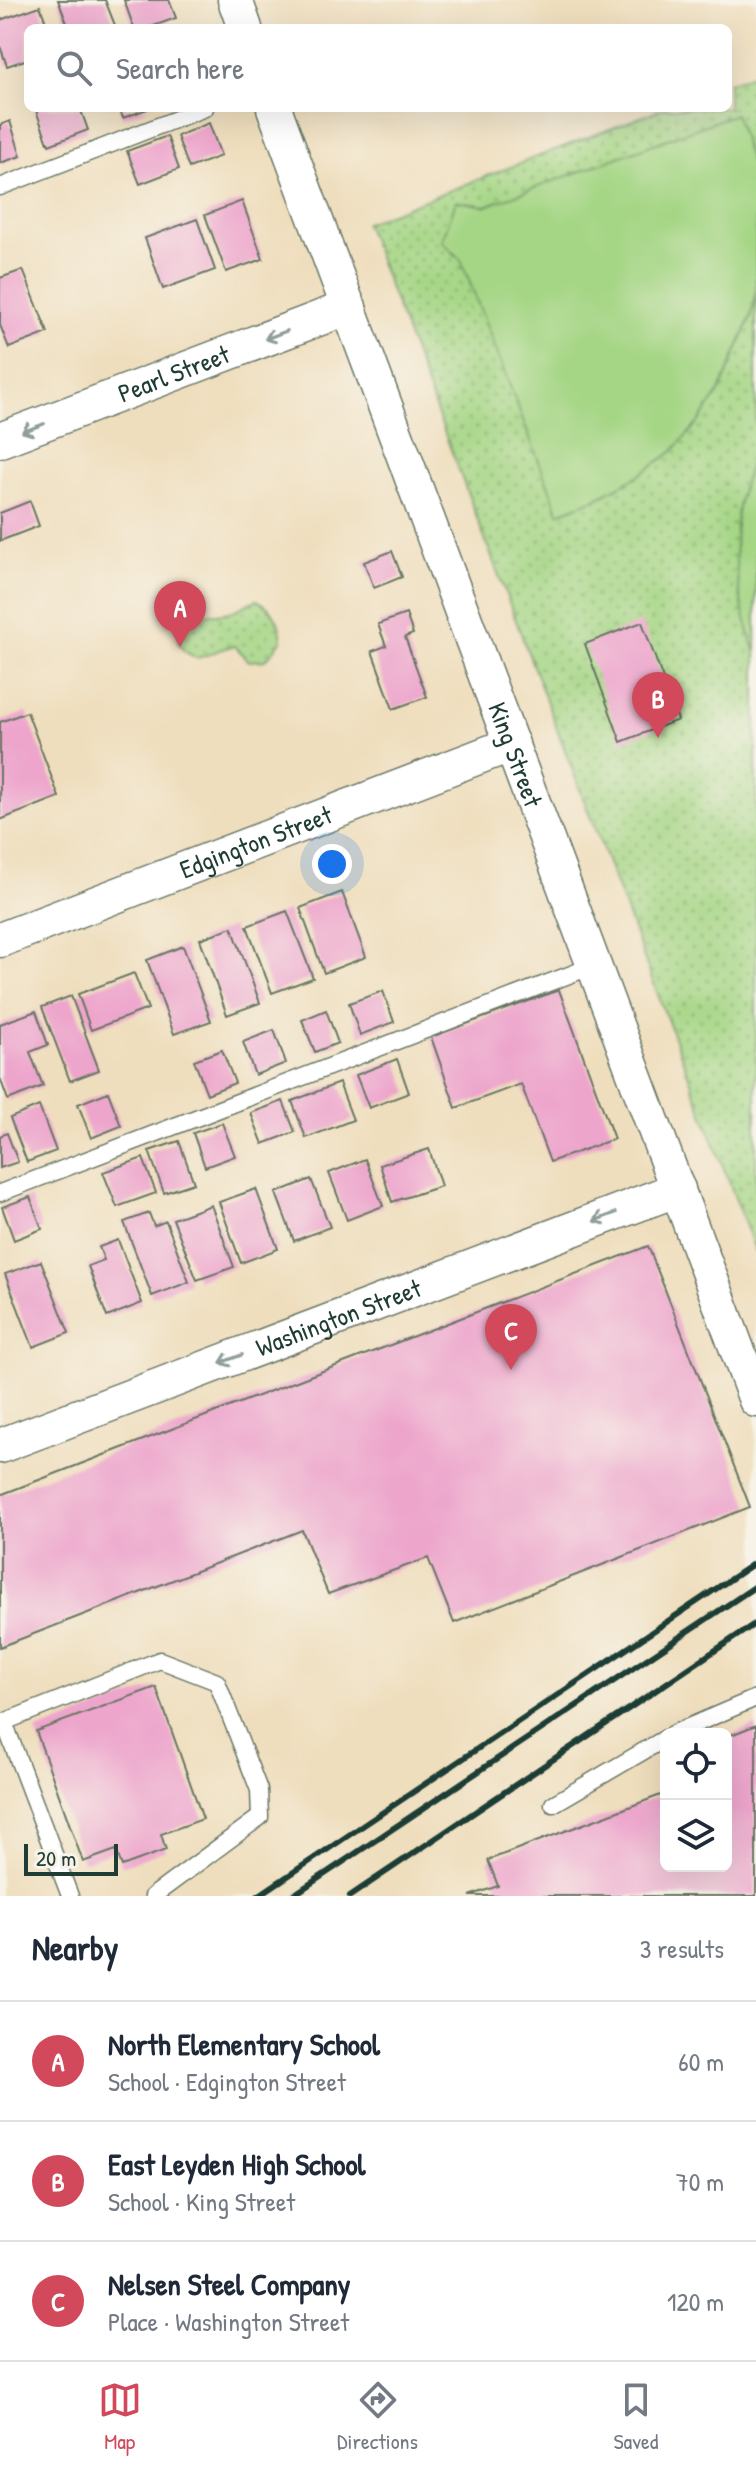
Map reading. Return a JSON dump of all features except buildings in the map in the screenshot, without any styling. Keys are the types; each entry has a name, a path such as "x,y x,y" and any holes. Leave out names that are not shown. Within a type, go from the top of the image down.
{"street":[{"path":"235,0 244,24"},
{"name":"King Street","path":"276,112 756,1400"},
{"name":"Pearl Street","path":"0,440 349,307"},
{"name":"Edgington Street","path":"0,940 512,744"},
{"name":"Washington Street","path":"0,1446 678,1189"}],"lane":[{"path":"0,187 195,112"},
{"path":"0,1193 595,965"},
{"path":"70,1896 4,1722 160,1660 217,1682 259,1790 260,1817 153,1896"},
{"path":"686,1728 756,1698"},
{"path":"553,1804 660,1742"}],"green space":[{"path":"756,73 756,1253 365,223 654,112 732,112 732,82"},
{"path":"735,114 756,181 756,290 751,317 720,391 698,423 672,452 636,477 597,498 559,513 461,260 442,241 456,201 486,206"},
{"path":"756,453 756,653 740,597 735,538 740,495"},
{"path":"257,600 272,612 281,633 282,640 266,660 249,661 235,646 196,658 184,651 178,642 180,630 191,617 233,611"}],"railway":[{"path":"258,1896 756,1562"},
{"path":"292,1896 756,1586"},
{"path":"350,1896 756,1623"}],"place":[{"name":"North Elementary School","path":"180,647"},
{"name":"East Leyden High School","path":"658,738"},
{"name":"Nelsen Steel Company","path":"511,1370"}]}
